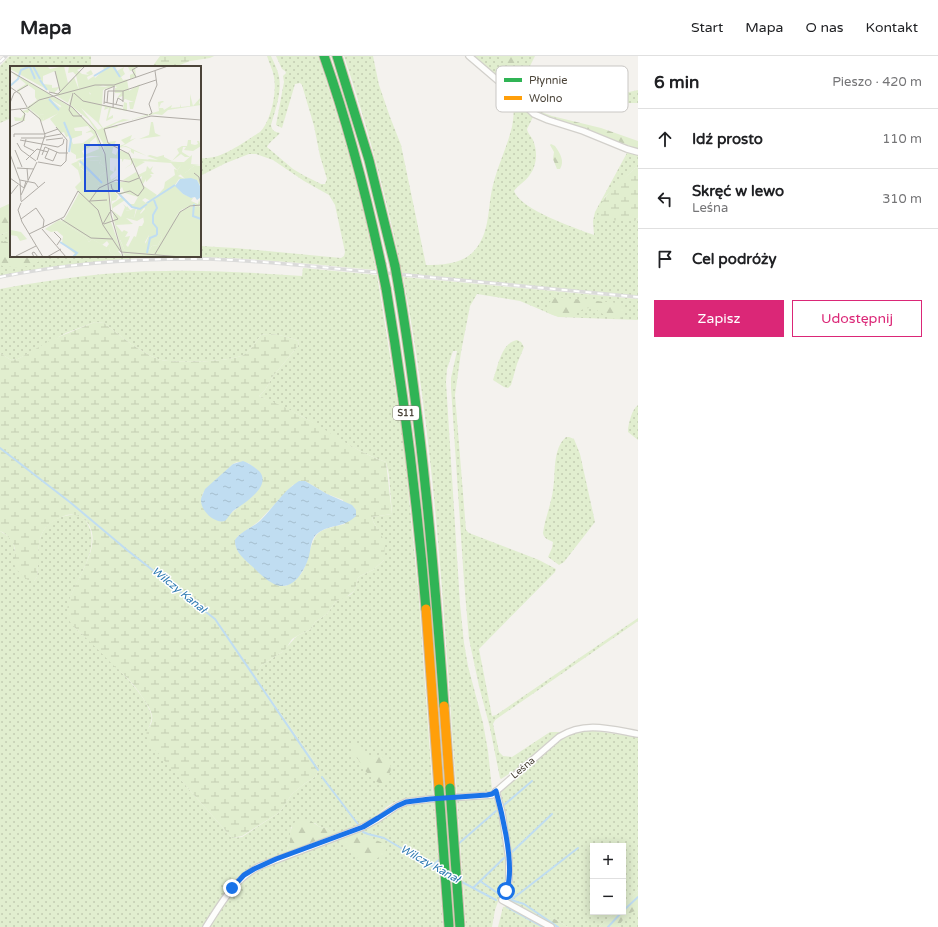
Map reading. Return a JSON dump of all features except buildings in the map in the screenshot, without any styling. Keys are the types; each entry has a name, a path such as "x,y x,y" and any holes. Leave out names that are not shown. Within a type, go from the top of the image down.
{"highway":[{"name":"S11","path":"324,56 345,119 362,180 386,288 402,388 417,515 449,927"},
{"name":"S11","path":"338,56 368,152 395,266 416,395 428,508 460,927"}],"street":[{"path":"469,56 496,79"},
{"path":"532,112 548,120 569,126 638,152"},
{"name":"Leśna","path":"206,927 236,883 249,872 260,866 363,827 406,802 492,794 559,737 567,732 586,727 638,734"},
{"path":"496,791 502,813 509,859 509,880 502,900 551,927"}],"green space":[{"path":"10,56 91,56 91,66 10,66 10,118 0,123 0,66"},
{"path":"160,56 214,56 190,61 178,66 153,66"},
{"path":"267,56 271,56 279,77 279,95 271,125 274,131 280,133 269,143 267,147 293,169 321,184 325,184 327,179 320,156 314,126 302,85 300,83 295,84 282,128 276,125 284,82 283,76 286,73 282,69 276,56 318,56 351,162 376,270 304,263 201,257 201,246 341,258 344,256 345,252 335,205 329,195 304,181 273,160 256,154 249,154 201,176 201,158 216,157 224,154 260,132 264,127 270,114 274,98 275,83"},
{"path":"344,56 373,56 379,85 401,145 426,265 452,263 464,259 474,251 479,244 486,228 493,185 508,142 514,112 528,112 533,117 527,129 535,145 536,154 532,172 514,191 527,205 537,211 550,218 594,235 593,221 595,212 628,151 638,155 638,167 635,168 604,198 635,221 638,218 638,296 402,273 390,218 361,110"},
{"path":"472,56 535,56 530,66 496,66 496,76"},
{"path":"497,56 515,56 516,60 514,64 508,64"},
{"path":"638,90 638,103 628,103 628,92"},
{"path":"538,112 601,128 638,141 638,149 548,118"},
{"path":"551,144 559,151 562,163 560,169 557,169 553,159 554,152 550,145"},
{"path":"638,167 638,218 635,221 599,220 601,205 610,191"},
{"path":"10,203 10,231 0,235 0,208"},
{"path":"10,231 10,257 161,257 92,262 0,276 0,235"},
{"path":"5,241 10,244 10,257 49,257 27,266 3,266 0,265 0,244"},
{"path":"55,257 73,257 67,258"},
{"path":"303,268 377,275 403,437 419,599 433,796 401,799 389,805 369,820 334,834 328,829 318,826 315,823 291,827 290,842 287,849 288,852 262,861 238,878 204,927 0,927 0,531 9,537 13,542 15,559 29,581 34,581 37,577 39,542 41,534 45,528 61,517 69,515 79,516 87,522 92,541 90,553 86,565 70,598 68,608 70,621 124,675 148,705 152,717 147,735 148,739 187,787 232,838 242,837 280,812 292,794 316,776 319,768 256,678 258,670 262,665 282,652 297,636 311,629 315,622 327,614 336,601 350,595 354,591 358,578 373,570 384,560 381,535 372,517 392,514 389,475 386,462 354,448 298,414 259,396 265,390 273,376 298,346 299,341 280,335 266,334 261,335 245,354 239,357 188,362 165,361 144,352 104,323 95,322 66,333 18,359 11,360 0,353 0,289 62,279 124,272 200,271 302,276"},
{"path":"403,277 638,299 638,320 558,317 520,301 477,294 470,306 461,352 455,395 466,530 469,533 539,560 556,569 555,572 479,649 492,716 496,715 638,618 638,621 495,720 493,724 499,752 503,756 512,757 550,732 561,732 515,770 501,779 469,639 451,388 451,378 457,351 453,351 447,369 446,382 460,604 468,666 483,723 488,751 492,789 488,793 457,794 441,572 432,473 412,326"},
{"path":"554,297 618,303 625,308 625,313 620,319 614,319 595,309 589,308 564,317 557,316 546,312 549,303"},
{"path":"95,322 104,323 130,343 151,356 165,361 188,362 239,357 245,354 252,347 261,335 266,334 299,341 298,346 273,376 265,390 259,396 296,413 364,453 386,462 392,514 372,517 373,522 383,540 385,550 384,560 373,570 360,576 354,591 345,598 336,601 327,614 315,622 311,629 292,639 285,650 262,665 258,670 256,678 319,768 316,776 292,794 280,812 242,836 232,838 150,744 146,735 152,720 152,716 147,704 130,681 75,628 69,620 67,610 70,599 88,559 92,545 92,532 86,521 79,516 70,515 54,521 46,527 42,533 40,541 37,577 34,581 29,581 16,569 13,543 9,537 0,531 0,353 11,360 18,359 51,340","holes":["237,462 248,463 257,470 255,493 229,515 203,507 201,501 203,493 233,464","305,481 327,494 343,500 345,524 327,528 318,534 312,543 301,574 286,586 275,584 261,574 240,553 235,542 238,536 258,522 293,485"]},
{"path":"517,340 521,342 524,347 511,385 508,388 493,380 501,356 507,346"},
{"path":"638,405 638,440 628,432 628,429 632,413"},
{"path":"566,437 574,439 580,454 595,522 564,562 559,565 548,557 553,542 545,538 543,533 552,496 555,462 558,448"},
{"path":"588,730 638,737 638,890 626,901 626,843 590,843 590,915 612,915 599,927 568,927 553,918 538,918 509,900 507,896 513,873 501,793 502,790 558,741"},
{"path":"352,743 366,754 382,757 389,762 391,766 390,774 382,784 377,782 364,770 358,759 353,755"},
{"path":"457,799 493,799 497,804 506,863 505,882 495,910 492,927 466,927"},
{"path":"434,801 443,927 209,927 238,886 259,871 280,861 368,828 403,806"},
{"path":"301,820 311,821 318,826 328,829 334,834 288,852 287,849 290,842 290,833 293,823"},
{"path":"354,833 381,842 386,849 385,854 373,859 360,860 340,838"},
{"path":"638,890 638,911 628,914 618,927 599,927 612,915 626,915 626,901"},
{"path":"508,906 548,927 498,927 503,907"},
{"path":"632,911 638,911 638,927 618,927 626,915"},
{"path":"541,914 553,918 568,927 554,927 538,918"}],"water":[{"path":"243,461 259,471 262,477 260,488 255,494 233,511 225,521 212,518 205,512 201,503 205,489 233,464"},
{"path":"299,481 305,481 327,494 352,505 356,510 356,516 347,522 327,528 318,533 312,543 305,568 292,583 281,586 274,584 260,574 238,552 235,540 240,534 260,521 283,495"}],"waterway":[{"name":"Wilczy Kanał","path":"0,448 215,619 318,770"},
{"name":"Wilczy Kanał","path":"322,777 358,824"},
{"path":"504,805 532,781"},
{"path":"457,845 496,811"},
{"path":"512,852 552,814"},
{"name":"Wilczy Kanał","path":"363,832 384,838 442,872"},
{"path":"511,900 578,848"},
{"path":"473,888 504,858"},
{"path":"432,866 440,859"},
{"name":"Wilczy Kanał","path":"460,881 496,900"},
{"path":"480,881 499,894"},
{"path":"626,908 638,897"},
{"path":"511,900 524,904 558,927"},
{"name":"Wilczy Kanał","path":"507,907 543,927"},
{"path":"608,927 619,915"}],"railway":[{"path":"0,62 6,56"},
{"path":"0,277 51,268 103,262 156,259 208,259 252,261 638,297"}],"traffic: fast":[{"path":"324,56 356,159 381,264"},
{"path":"337,56 369,160 395,266"},
{"path":"381,264 386,288"},
{"path":"395,266 399,289"},
{"path":"386,288 399,368 409,448 426,609"},
{"path":"399,289 421,445 436,601 444,706"},
{"path":"450,788 460,927"},
{"path":"439,789 449,927"}],"traffic: slow":[{"path":"426,609 439,789"},
{"path":"444,706 450,788"}],"route":[{"path":"232,888 244,875 254,869 276,859 363,827 388,811 406,802 487,795 496,791 502,813 509,859 509,880 506,891"}]}
